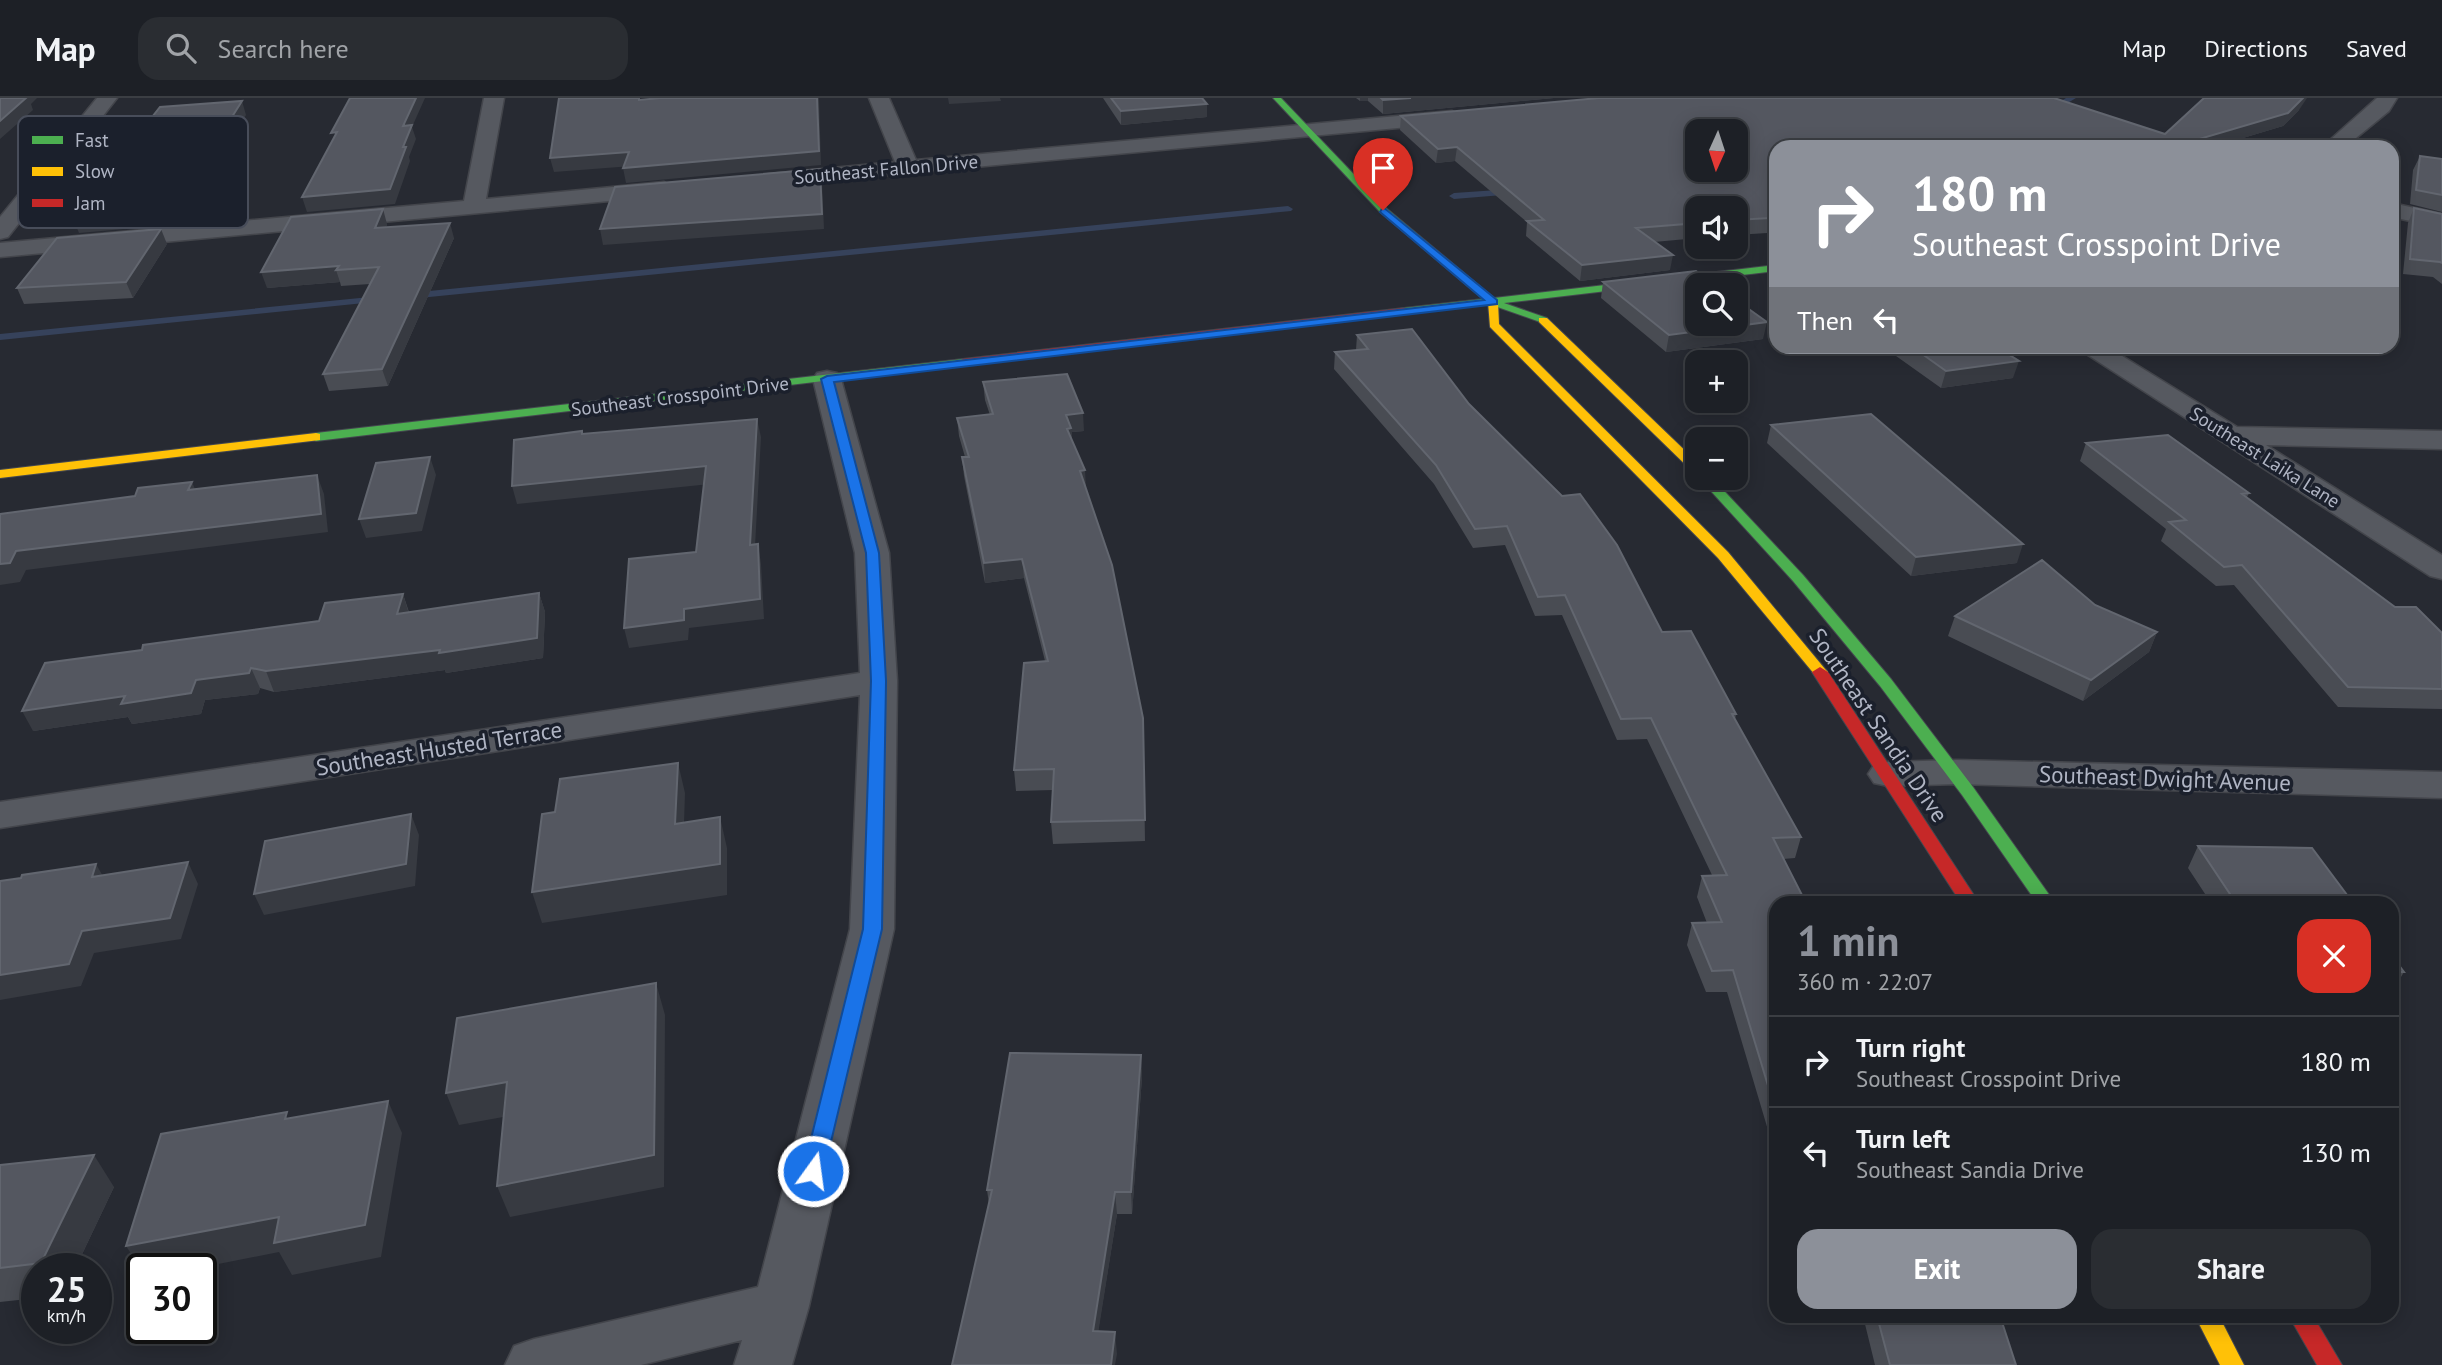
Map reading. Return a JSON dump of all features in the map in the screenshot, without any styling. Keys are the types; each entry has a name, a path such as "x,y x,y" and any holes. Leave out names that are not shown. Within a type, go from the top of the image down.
{"street":[{"path":"93,116 107,98"},
{"path":"474,206 494,98"},
{"path":"879,98 908,167"},
{"path":"1277,98 1383,210 1493,302 1539,316 1685,457"},
{"path":"2341,140 2382,107 2387,98"},
{"name":"Southeast Fallon Drive","path":"745,182 1472,115"},
{"path":"248,227 691,187"},
{"path":"0,232 18,209"},
{"path":"2399,212 2442,221"},
{"path":"0,250 237,228"},
{"name":"Southeast Crosspoint Drive","path":"0,474 1769,269"},
{"name":"Southeast Sandia Drive","path":"1493,302 1494,325 1723,555 1821,673 1966,896"},
{"name":"Southeast Laika Lane","path":"2100,354 2442,569"},
{"path":"763,1365 781,1306 872,929 879,681 873,553 827,379"},
{"path":"2233,436 2442,440"},
{"name":"Southeast Sandia Drive","path":"1717,490 1845,628 1958,772 2041,896"},
{"name":"Southeast Husted Terrace","path":"0,815 879,681"},
{"name":"Southeast Dwight Avenue","path":"1888,774 1958,772 2442,785"},
{"path":"534,1365 781,1306"},
{"path":"2211,1323 2232,1365"},
{"path":"2305,1323 2330,1365"}],"building":[{"path":"0,98 26,98 0,121"},
{"path":"350,98 416,98 403,126 412,125 390,189 302,197 337,132 331,133"},
{"path":"559,98 817,98 819,151 623,168 629,152 550,158"},
{"path":"1111,98 1202,98 1207,104 1121,111"},
{"path":"1599,98 2054,98 2165,134 2204,98 2303,98 2288,113 2196,140 1769,140 1769,218 1748,219 1748,196 1685,196 1685,224 1636,228 1673,255 1582,265 1527,221 1544,220 1457,147 1438,149 1401,116"},
{"path":"242,101 233,116 153,116 160,107"},
{"path":"2420,156 2442,159 2442,195 2416,190"},
{"path":"820,169 822,214 600,229 615,187"},
{"path":"2414,208 2442,214 2442,263 2410,259"},
{"path":"383,209 375,228 450,223 382,369 323,374 379,267 336,270 339,266 261,272 291,217"},
{"path":"161,229 126,282 17,288 57,238"},
{"path":"1696,271 1699,273 1685,273 1685,333 1669,335 1603,282"},
{"path":"1748,309 1767,322 1748,325"},
{"path":"1412,329 1469,404 1562,496 1580,494 1617,545 1662,632 1691,631 1736,714 1732,714 1801,837 1773,838 1802,896 1769,896 1769,1089 1733,970 1712,971 1692,923 1722,922 1702,876 1727,875 1651,718 1621,719 1565,595 1538,597 1507,526 1475,529 1436,465 1335,352 1368,349 1357,335"},
{"path":"1922,354 2008,354 2019,361 1946,371"},
{"path":"1067,374 1083,413 1066,415 1071,428 1067,429 1085,470 1080,471 1112,565 1143,718 1145,820 1051,822 1054,769 1014,770 1024,663 1048,661 1022,559 984,563 962,457 969,457 957,418 993,414 983,382"},
{"path":"1871,414 2023,544 1916,557 1771,425"},
{"path":"757,419 750,545 758,544 760,599 684,609 684,620 624,628 629,559 696,552 706,466 512,486 514,440 582,431 582,434"},
{"path":"2168,435 2249,493 2242,494 2395,607 2416,607 2442,633 2442,689 2348,687 2242,565 2224,567 2169,522 2186,520 2086,443"},
{"path":"430,457 416,513 359,519 376,463"},
{"path":"317,475 321,514 16,551 10,563 0,564 0,514 135,496 138,488 192,482 188,490"},
{"path":"2042,560 2095,605 2157,632 2091,680 1955,616"},
{"path":"539,593 537,638 439,653 440,650 266,671 251,668 249,673 196,680 191,693 121,704 125,696 22,711 45,663 142,650 143,645 319,621 325,603 403,594 397,614"},
{"path":"678,763 675,824 720,817 720,864 532,892 542,814 555,812 560,779"},
{"path":"411,814 406,864 254,894 265,841"},
{"path":"2198,846 2312,848 2348,896 2231,896"},
{"path":"188,862 170,918 82,931 69,964 0,975 0,881 96,864 92,877"},
{"path":"656,983 654,1155 497,1186 507,1082 446,1093 457,1018"},
{"path":"1010,1053 1141,1055 1131,1192 1115,1192 1093,1331 1115,1332 1111,1365 952,1365 992,1190 987,1190"},
{"path":"388,1101 365,1225 274,1243 279,1217 126,1246 161,1134 287,1112 285,1119"},
{"path":"94,1155 46,1253 21,1253 21,1265 0,1268 0,1165"},
{"path":"1879,1323 2002,1323 2016,1365 1890,1365"}],"waterway":[{"path":"2046,112 2072,98"},
{"path":"1454,196 1512,192"},
{"path":"409,296 1288,209"},
{"path":"0,337 380,299"}],"traffic: fast":[{"path":"1277,98 1383,210 1493,302 1543,320"},
{"path":"1404,311 1769,269"},
{"path":"316,437 963,362"},
{"path":"1717,490 1798,578 1885,683 1927,736 2041,896"}],"traffic: slow":[{"path":"1493,302 1494,325 1723,555 1820,672"},
{"path":"1543,320 1685,457"},
{"path":"0,474 316,437"},
{"path":"2211,1323 2232,1365"}],"traffic: jam":[{"path":"963,362 1404,311"},
{"path":"1820,672 1965,896"},
{"path":"2305,1323 2330,1365"}],"route":[{"path":"813,1171 872,929 879,681 873,553 827,379 1493,302 1383,210"}]}
